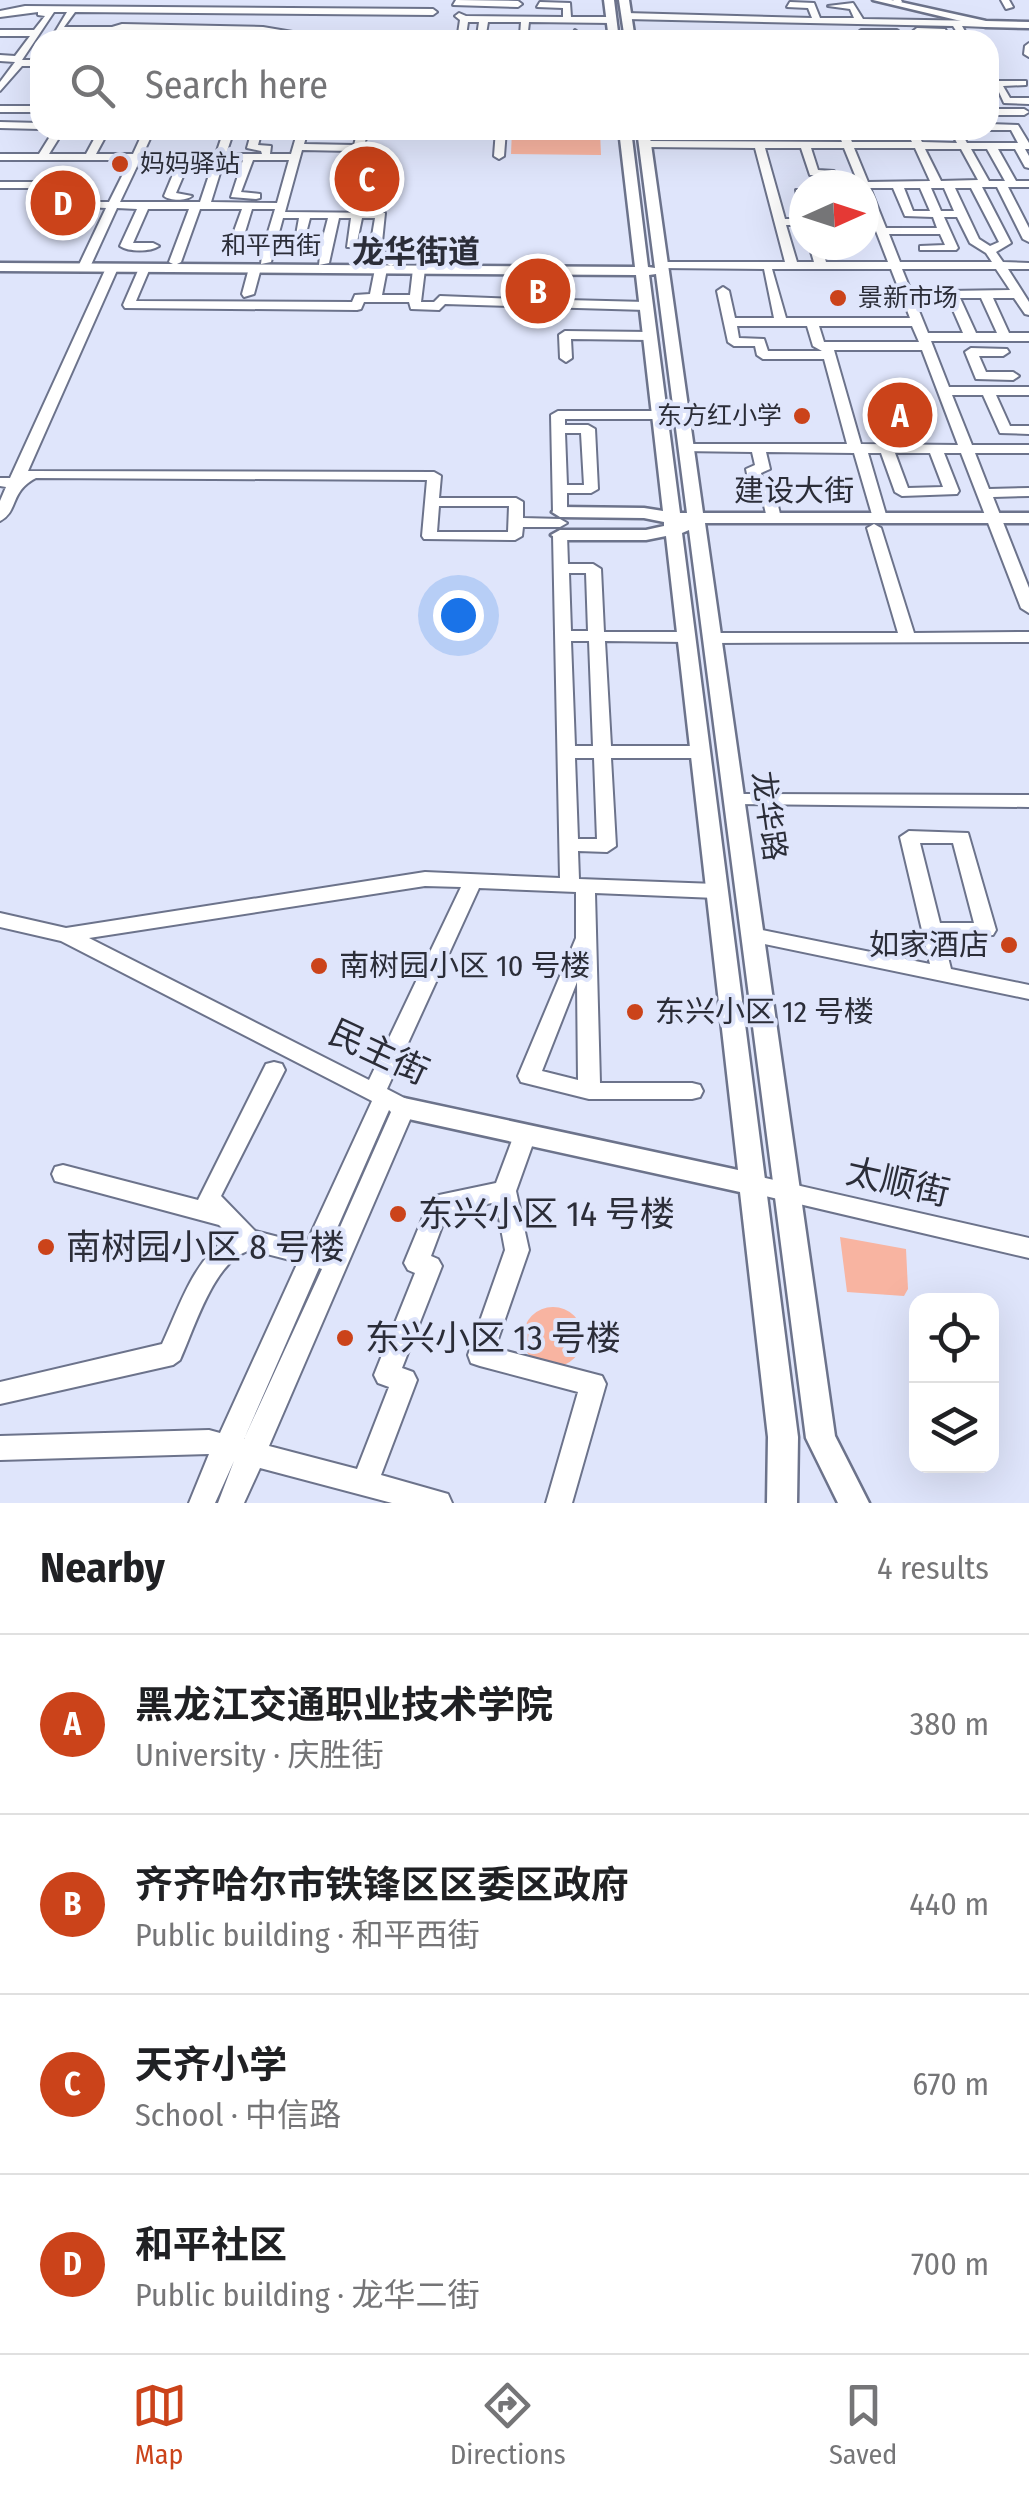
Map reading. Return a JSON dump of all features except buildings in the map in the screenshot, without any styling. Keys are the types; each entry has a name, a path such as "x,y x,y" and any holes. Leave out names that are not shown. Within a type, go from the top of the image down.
{"main road":[{"path":"609,0 613,30"},
{"path":"624,0 628,30"},
{"path":"879,0 922,16 986,24 1029,24"},
{"path":"896,0 988,20 1029,24"},
{"name":"龙华路","path":"627,140 686,448 685,637 783,1437 782,1503"},
{"name":"龙华路","path":"644,140 651,268 646,306 659,415 712,638 821,1438 854,1503"},
{"name":"和平西街","path":"0,264 175,262 260,266 323,263 419,269 651,268"},
{"name":"和平西街","path":"86,264 112,268 651,268"},
{"name":"建设大街","path":"560,523 646,535 684,523 774,518 877,523"},
{"name":"建设大街","path":"684,523 994,523 1029,518"},
{"name":"建设大街","path":"994,523 1029,528"},
{"name":"民主街","path":"387,1100 752,1184"}],"street":[{"path":"262,30 273,0"},
{"path":"0,14 28,4 45,9 114,4 134,9 269,11 306,7 433,12 435,0"},
{"path":"45,9 50,2 89,2 85,9"},
{"path":"540,19 540,2 567,5 567,19"},
{"path":"789,2 792,10 815,14"},
{"path":"333,3 393,3"},
{"path":"831,3 834,11 890,20 922,16 986,24"},
{"path":"686,4 667,4 668,10 771,11"},
{"path":"749,5 750,10 857,15"},
{"path":"58,30 72,9"},
{"path":"116,30 134,9"},
{"path":"159,30 176,10"},
{"path":"203,30 218,11"},
{"path":"242,30 245,11"},
{"path":"447,19 459,11 516,13 540,19 612,20"},
{"path":"459,11 484,20 516,13"},
{"path":"626,16 727,11"},
{"path":"0,22 18,13 51,13 39,30"},
{"path":"482,30 484,20"},
{"path":"890,20 895,30"},
{"path":"956,22 960,30"},
{"path":"58,30 82,30"},
{"path":"0,34 30,34"},
{"path":"0,58 18,58 30,42"},
{"path":"0,88 19,63 30,63"},
{"path":"999,83 1022,83"},
{"path":"999,86 1008,101 1029,101"},
{"path":"0,109 30,109"},
{"path":"999,110 1029,112"},
{"path":"0,125 30,126"},
{"path":"8,137 16,126"},
{"path":"1029,127 1021,141 1029,165"},
{"path":"42,157 53,140"},
{"path":"63,185 97,140"},
{"path":"86,264 144,140"},
{"path":"175,262 226,140"},
{"path":"254,140 252,148 267,148 265,158"},
{"path":"248,294 270,246 300,140"},
{"path":"354,164 361,140"},
{"path":"499,156 503,140"},
{"path":"688,140 760,145 918,146 990,146 1021,141"},
{"path":"846,140 858,170"},
{"path":"882,140 884,145"},
{"path":"915,140 936,185 962,214 974,241 990,251 1029,311"},
{"path":"961,140 984,182 979,184"},
{"path":"760,145 792,266"},
{"path":"805,145 813,170"},
{"path":"990,146 1024,217 1029,239"},
{"path":"0,157 265,158 359,148"},
{"path":"24,157 12,176 32,177 27,185"},
{"path":"186,157 169,196 202,203"},
{"path":"248,157 235,196 260,196 236,245 270,246"},
{"path":"879,185 979,184 1029,174"},
{"path":"1006,181 1029,184"},
{"path":"979,184 1005,243 990,251"},
{"path":"0,185 70,185 90,206 202,203 305,215 381,216 376,245"},
{"path":"897,185 909,214 962,214"},
{"path":"924,248 952,248 937,214 936,185"},
{"path":"144,206 126,246 153,246"},
{"path":"305,215 298,244 328,244"},
{"path":"323,263 334,215"},
{"path":"357,215 351,245 394,245 375,298"},
{"path":"992,217 1024,217"},
{"path":"780,222 789,222"},
{"path":"879,222 1029,608"},
{"path":"879,230 944,231"},
{"path":"918,231 932,266"},
{"path":"819,260 821,266"},
{"path":"0,517 8,482 112,268"},
{"path":"144,268 129,305 357,306 359,298 416,299"},
{"path":"651,268 1002,269"},
{"path":"651,268 1029,268"},
{"path":"419,269 415,306 439,306 440,300 646,306"},
{"path":"520,270 520,300"},
{"path":"768,271 781,322"},
{"path":"723,291 734,342 760,342 763,355 828,351 922,335 1029,336"},
{"path":"223,306 227,293 266,294 262,306"},
{"path":"971,336 952,294 1019,294"},
{"path":"984,294 1002,352 1024,391"},
{"path":"730,322 836,322 840,334 893,334 888,322 922,335"},
{"path":"812,322 818,346 828,351 858,448 907,637"},
{"path":"566,358 565,335 649,336"},
{"path":"1002,352 971,352 981,376 1013,376"},
{"path":"944,391 1024,391"},
{"path":"988,391 1005,430 1029,430"},
{"path":"589,1090 586,934 569,846 558,416 659,415"},
{"path":"558,429 588,429 591,489 559,489"},
{"path":"686,448 1029,449"},
{"path":"758,448 763,469 753,469 757,489 767,489 774,518"},
{"path":"887,448 902,492 952,491 936,449"},
{"path":"8,482 33,474 434,476 429,536 515,536 516,502 432,502"},
{"path":"982,492 1029,492"},
{"path":"516,522 560,523"},
{"path":"562,568 593,568 607,846 569,846"},
{"path":"563,636 685,637"},
{"path":"712,638 1029,637"},
{"path":"566,752 699,752"},
{"path":"734,800 1029,801"},
{"path":"932,930 986,930 961,837 910,836 942,974"},
{"path":"66,935 425,879 716,891"},
{"path":"202,1503 241,1448 324,1259 473,881"},
{"name":"民主街","path":"0,920 66,935 387,1100"},
{"path":"586,934 529,1076 589,1090 692,1092"},
{"path":"752,935 1029,992"},
{"path":"249,1240 208,1198 274,1070"},
{"path":"525,1134 504,1191 517,1250 480,1355 593,1384 559,1503"},
{"path":"63,1174 226,1217"},
{"name":"太顺街","path":"752,1184 1029,1248"},
{"path":"365,1482 404,1380 387,1375 430,1266 416,1263 439,1205 504,1191"},
{"path":"0,1392 164,1357 171,1352 216,1258 232,1244 249,1240 324,1259"},
{"path":"0,1448 241,1448 439,1503"},
{"path":"231,1503 241,1448"}],"shaded area":[{"path":"512,140 600,140 601,155 511,154"},
{"path":"840,1237 906,1249 908,1289 904,1296 847,1292"},
{"path":"553,1307 574,1316 583,1337 574,1358 553,1367 532,1358 523,1337 532,1316"}],"place":[{"name":"妈妈驿站","path":"120,164"},
{"name":"天齐小学","path":"367,179"},
{"name":"和平社区","path":"63,203"},
{"name":"齐齐哈尔市铁锋区区委区政府","path":"538,291"},
{"name":"景新市场","path":"838,298"},
{"name":"黑龙江交通职业技术学院","path":"900,415"},
{"name":"东方红小学","path":"802,416"},
{"name":"如家酒店","path":"1009,945"},
{"name":"南树园小区 10 号楼","path":"319,966"},
{"name":"东兴小区 12 号楼","path":"635,1012"},
{"name":"东兴小区 14 号楼","path":"398,1214"},
{"name":"南树园小区 8 号楼","path":"46,1247"},
{"name":"东兴小区 13 号楼","path":"345,1338"}],"district":[{"name":"龙华街道","path":"416,252"}]}
